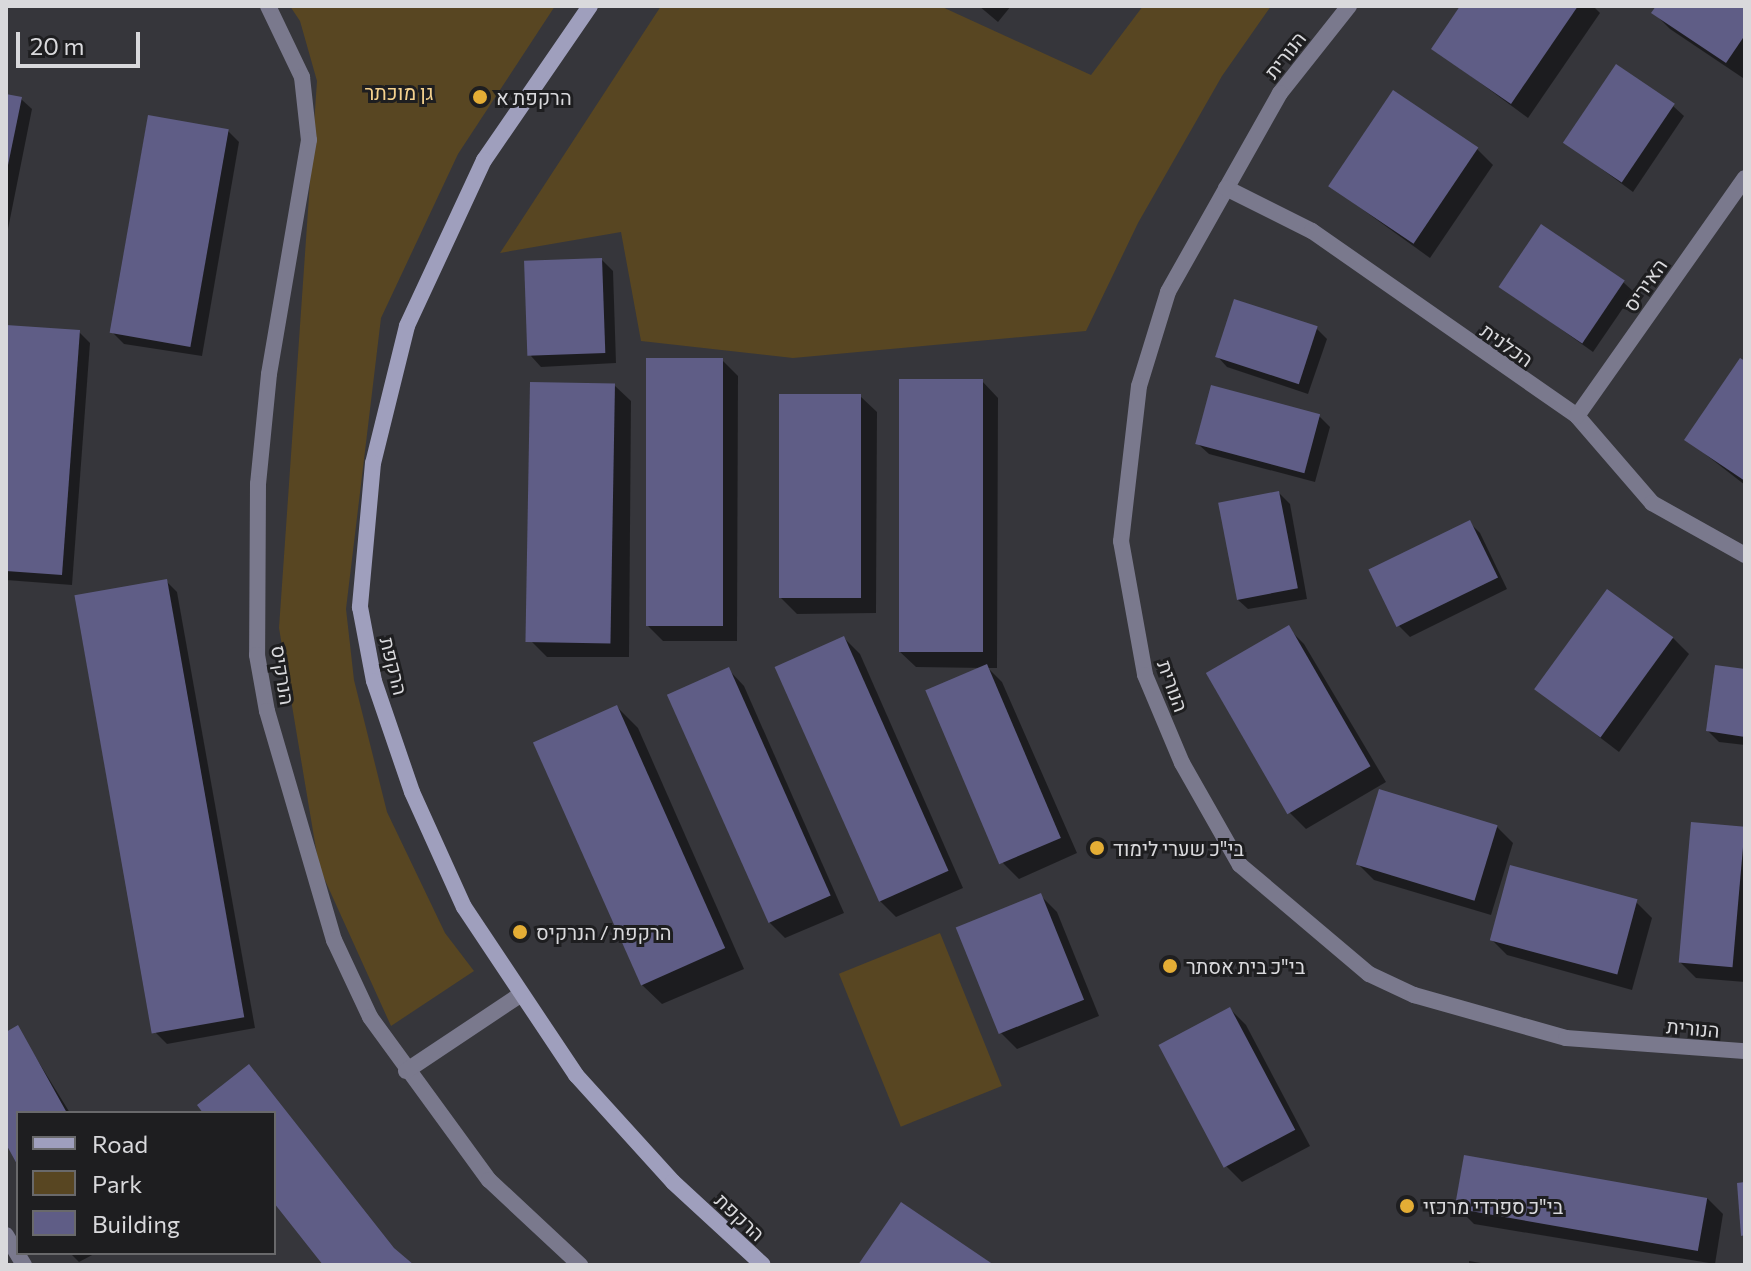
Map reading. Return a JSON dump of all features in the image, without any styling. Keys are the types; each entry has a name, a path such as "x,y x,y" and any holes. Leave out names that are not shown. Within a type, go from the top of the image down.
{"street":[{"name":"הנרקיס","path":"268,6 302,77 309,140 267,390 258,484 257,655 297,827 334,940 370,1017 406,1071 489,1180 580,1265"},
{"name":"הרקפת","path":"590,6 484,160 407,326 373,463 362,545 360,607 374,681 412,792 464,907 576,1075 673,1182 763,1265"},
{"name":"הנורית","path":"1349,6 1280,93 1168,292 1139,386 1121,541 1145,675 1209,815 1240,865 1369,974 1414,995 1566,1038 1745,1051"},
{"name":"האיריס","path":"1577,416 1745,178"},
{"name":"הכלנית","path":"1226,188 1312,231 1577,416 1652,503 1745,555"},
{"path":"406,1071 520,995"}],"green space":[{"name":"גן מוכתר","path":"290,6 555,6 458,154 381,318 346,609 354,680 387,812 445,933 474,971 391,1026 319,867 279,628 317,81 300,21"},
{"path":"661,6 940,6 1091,75 1143,6 1271,6 1222,76 1138,223 1086,331 793,358 641,341 621,232 500,253"},
{"path":"940,933 1002,1086 901,1127 839,974"}],"building":[{"path":"1460,6 1578,6 1511,104 1431,49"},
{"path":"1656,6 1745,6 1745,35 1726,63 1651,13"},
{"path":"1616,64 1675,104 1622,182 1563,143"},
{"path":"1393,90 1478,148 1414,244 1328,186"},
{"path":"6,94 22,97 7,170 6,170"},
{"path":"148,115 229,129 190,347 110,333"},
{"path":"1541,224 1625,280 1582,343 1499,287"},
{"path":"602,258 605,353 527,356 524,261"},
{"path":"1234,299 1318,326 1299,384 1215,357"},
{"path":"6,325 80,330 62,575 6,571"},
{"path":"646,358 723,358 723,626 646,626"},
{"path":"1740,358 1745,361 1745,481 1684,440"},
{"path":"899,379 983,379 983,652 899,652"},
{"path":"530,382 615,383 610,643 525,642"},
{"path":"1211,385 1320,414 1304,473 1195,444"},
{"path":"779,394 861,394 861,598 779,598"},
{"path":"1279,491 1298,588 1237,600 1218,503"},
{"path":"1470,520 1498,578 1396,627 1368,570"},
{"path":"167,579 244,1017 152,1034 74,595"},
{"path":"1607,589 1673,637 1600,738 1534,689"},
{"path":"1289,625 1370,766 1287,814 1206,673"},
{"path":"844,636 949,871 879,902 775,667"},
{"path":"987,664 1061,838 999,864 925,690"},
{"path":"1715,665 1745,669 1745,737 1706,731"},
{"path":"729,667 831,895 769,923 667,695"},
{"path":"617,705 725,948 641,985 533,742"},
{"path":"1379,789 1498,825 1474,901 1356,865"},
{"path":"1691,822 1745,827 1733,967 1679,962"},
{"path":"1510,865 1638,899 1617,975 1490,940"},
{"path":"1041,893 1084,1000 999,1034 956,927"},
{"path":"1230,1007 1295,1130 1224,1168 1158,1045"},
{"path":"18,1025 66,1111 16,1111 16,1162 6,1144 6,1032"},
{"path":"249,1064 394,1248 414,1265 323,1265 276,1206 276,1111 202,1111 197,1105"},
{"path":"1464,1155 1707,1198 1698,1251 1455,1208"},
{"path":"1745,1182 1745,1235 1741,1236 1737,1183"},
{"path":"901,1202 994,1265 858,1265"}],"place":[{"name":"הרקפת א","path":"480,97"},
{"name":"בי\"כ שערי לימוד","path":"1097,848"},
{"name":"הרקפת / הנרקיס","path":"520,932"},
{"name":"בי\"כ בית אסתר","path":"1170,966"},
{"name":"בי\"כ ספרדי מרכזי","path":"1407,1206"}]}
